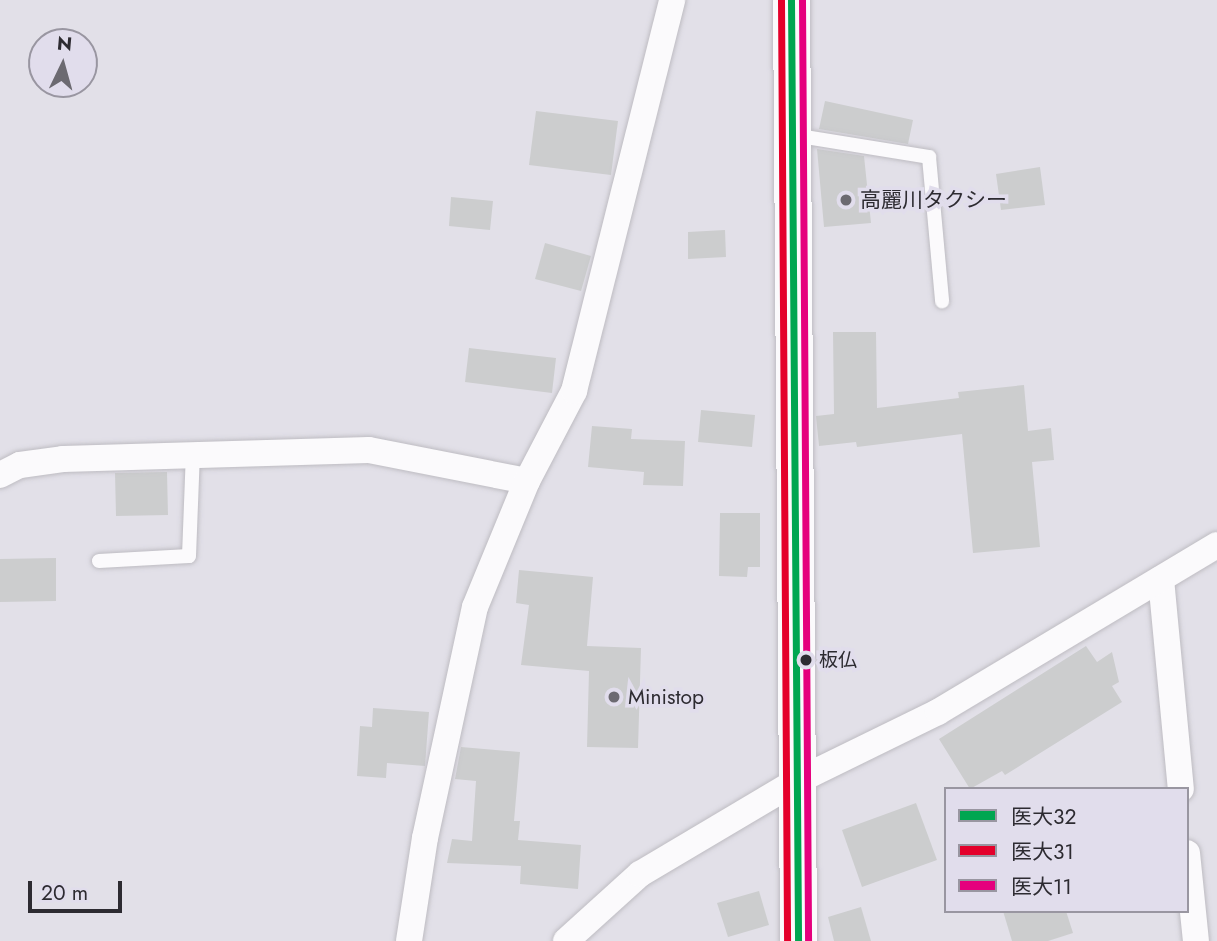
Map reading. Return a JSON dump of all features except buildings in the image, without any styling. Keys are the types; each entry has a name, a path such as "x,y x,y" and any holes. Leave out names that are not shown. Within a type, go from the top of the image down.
{"street":[{"path":"409,941 425,838 475,607 527,481 574,391 673,0"},
{"path":"791,0 798,941"},
{"path":"0,475 20,465 63,459 193,452 369,450 527,481"},
{"path":"566,941 640,874 796,782 938,712 1217,544"},
{"path":"1161,579 1181,787"},
{"path":"1189,873 1196,941"}],"lane":[{"path":"792,135 929,157 942,301"},
{"path":"99,561 189,556 193,452"}],"transit line":[{"name":"医大31","path":"781,0 787,941"},
{"name":"医大32","path":"791,0 798,941"},
{"name":"医大11","path":"802,0 808,941"}],"place":[{"name":"高麗川タクシー","path":"846,200"},
{"name":"板仏","path":"806,660"},
{"name":"Ministop","path":"614,697"}]}
